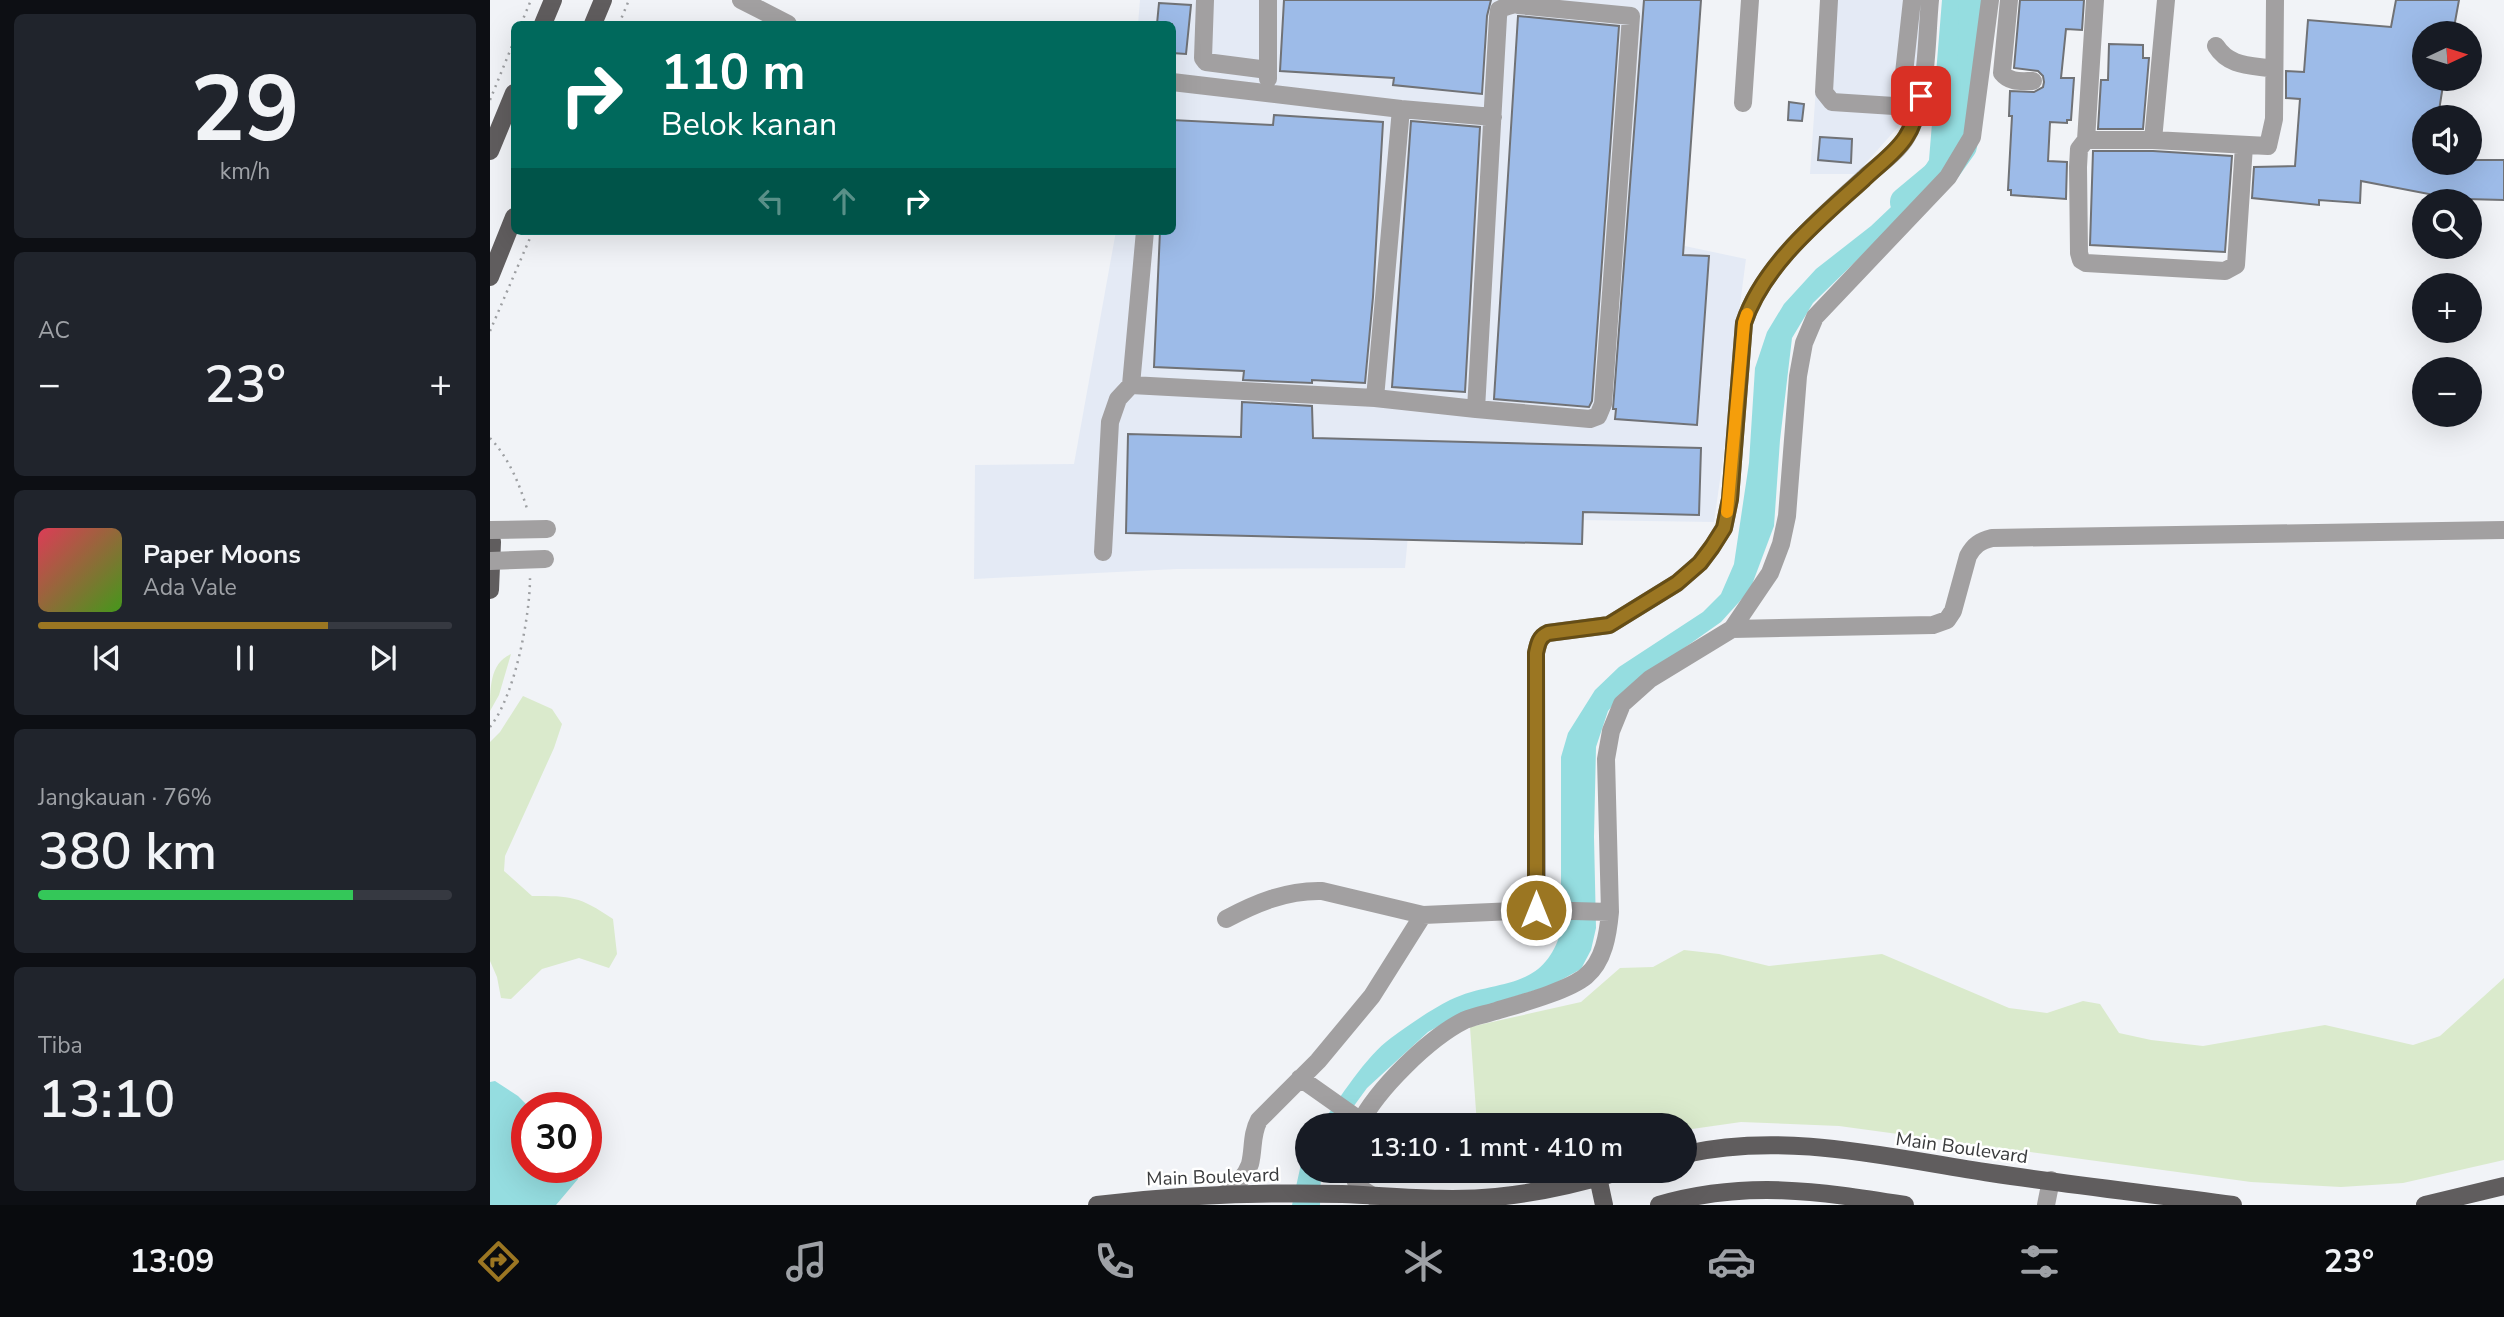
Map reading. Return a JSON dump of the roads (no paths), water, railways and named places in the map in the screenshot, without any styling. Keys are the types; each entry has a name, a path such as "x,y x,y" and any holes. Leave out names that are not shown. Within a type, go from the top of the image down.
{"main road":[{"path":"544,21 553,0"},
{"path":"594,21 603,0"},
{"path":"490,151 511,100"},
{"path":"490,277 511,224"},
{"path":"490,531 490,590"},
{"name":"Main Boulevard","path":"1697,1152 1742,1145 1835,1149 2233,1205"},
{"name":"Main Boulevard","path":"1097,1205 1224,1194 1343,1194 1450,1199 1495,1197 1537,1192 1574,1183"},
{"path":"1599,1183 1604,1205"},
{"path":"2425,1205 2480,1199 2504,1186"},
{"path":"1659,1205 1724,1193 1784,1189 1905,1205"}],"street":[{"path":"741,0 782,21"},
{"path":"1205,0 1203,58 1206,62 1268,70"},
{"path":"1267,93 1268,0"},
{"path":"1743,103 1750,0"},
{"path":"1829,0 1824,92 1832,102 1894,106 1902,101 1912,0"},
{"path":"1536,910 1536,653 1539,641 1542,635 1548,633 1609,625 1677,583 1700,563 1724,528 1730,499 1744,323 1750,303 1807,232 1906,138 1917,114 1921,96 1930,0"},
{"path":"1363,1113 1415,1057 1440,1035 1467,1019 1549,994 1586,976 1601,956 1608,932 1604,912 1606,760 1611,731 1622,705 1650,679 1732,629 1770,573 1781,544 1787,516 1798,376 1804,343 1815,317 1948,177 1972,137 1990,0"},
{"path":"2010,0 2002,73 2013,80 2033,81"},
{"path":"2095,0 2087,140 2079,149 2078,167 2081,260 2086,264 2225,271 2236,265 2244,146"},
{"path":"2153,140 2166,0"},
{"path":"2087,140 2153,140 2266,148 2270,143 2274,119 2275,0"},
{"path":"1131,385 1374,398 1476,409 1590,419 1598,416 1603,404 1632,8 1522,3 1499,10 1476,409"},
{"path":"2216,46 2224,58 2274,69"},
{"path":"1176,82 1493,117"},
{"path":"1374,398 1401,109"},
{"path":"1104,552 1110,422 1118,399 1131,385 1145,235"},
{"path":"490,531 547,529"},
{"path":"1732,629 1933,625 1947,620 1953,611 1972,549 1977,544 1993,538 2504,530"},
{"path":"490,561 545,559"},
{"path":"1226,919 1262,901 1312,891 1322,891 1418,923 1536,910 1604,912"},
{"path":"1224,1194 1236,1185 1250,1166 1253,1131 1259,1120 1318,1061 1372,996 1418,923"},
{"path":"1300,1078 1348,1113"},
{"path":"2046,1205 2051,1180"},
{"path":"1356,1183 1358,1187 1374,1197"}],"water":[{"path":"1942,0 1983,0 1975,66 1953,149 1923,196 1813,303 1792,338 1780,440 1774,526 1750,590 1721,622 1626,689 1608,711 1596,747 1596,928 1591,950 1581,969 1552,985 1462,1013 1428,1032 1367,1088 1349,1113 1329,1113 1363,1067 1391,1038 1450,1000 1530,974 1543,965 1553,951 1561,931 1561,757 1568,733 1595,690 1619,667 1703,612 1721,594 1734,564 1749,463 1755,368 1767,332 1784,304 1816,269 1871,226 1910,189 1929,160"},
{"path":"495,1081 512,1092 511,1183 575,1183 556,1205 490,1205 490,1082"},
{"path":"1297,1183 1321,1183 1320,1205 1292,1205"}],"waterway":[{"path":"1905,202 1947,167 1962,146 1973,52 1974,0"}]}
